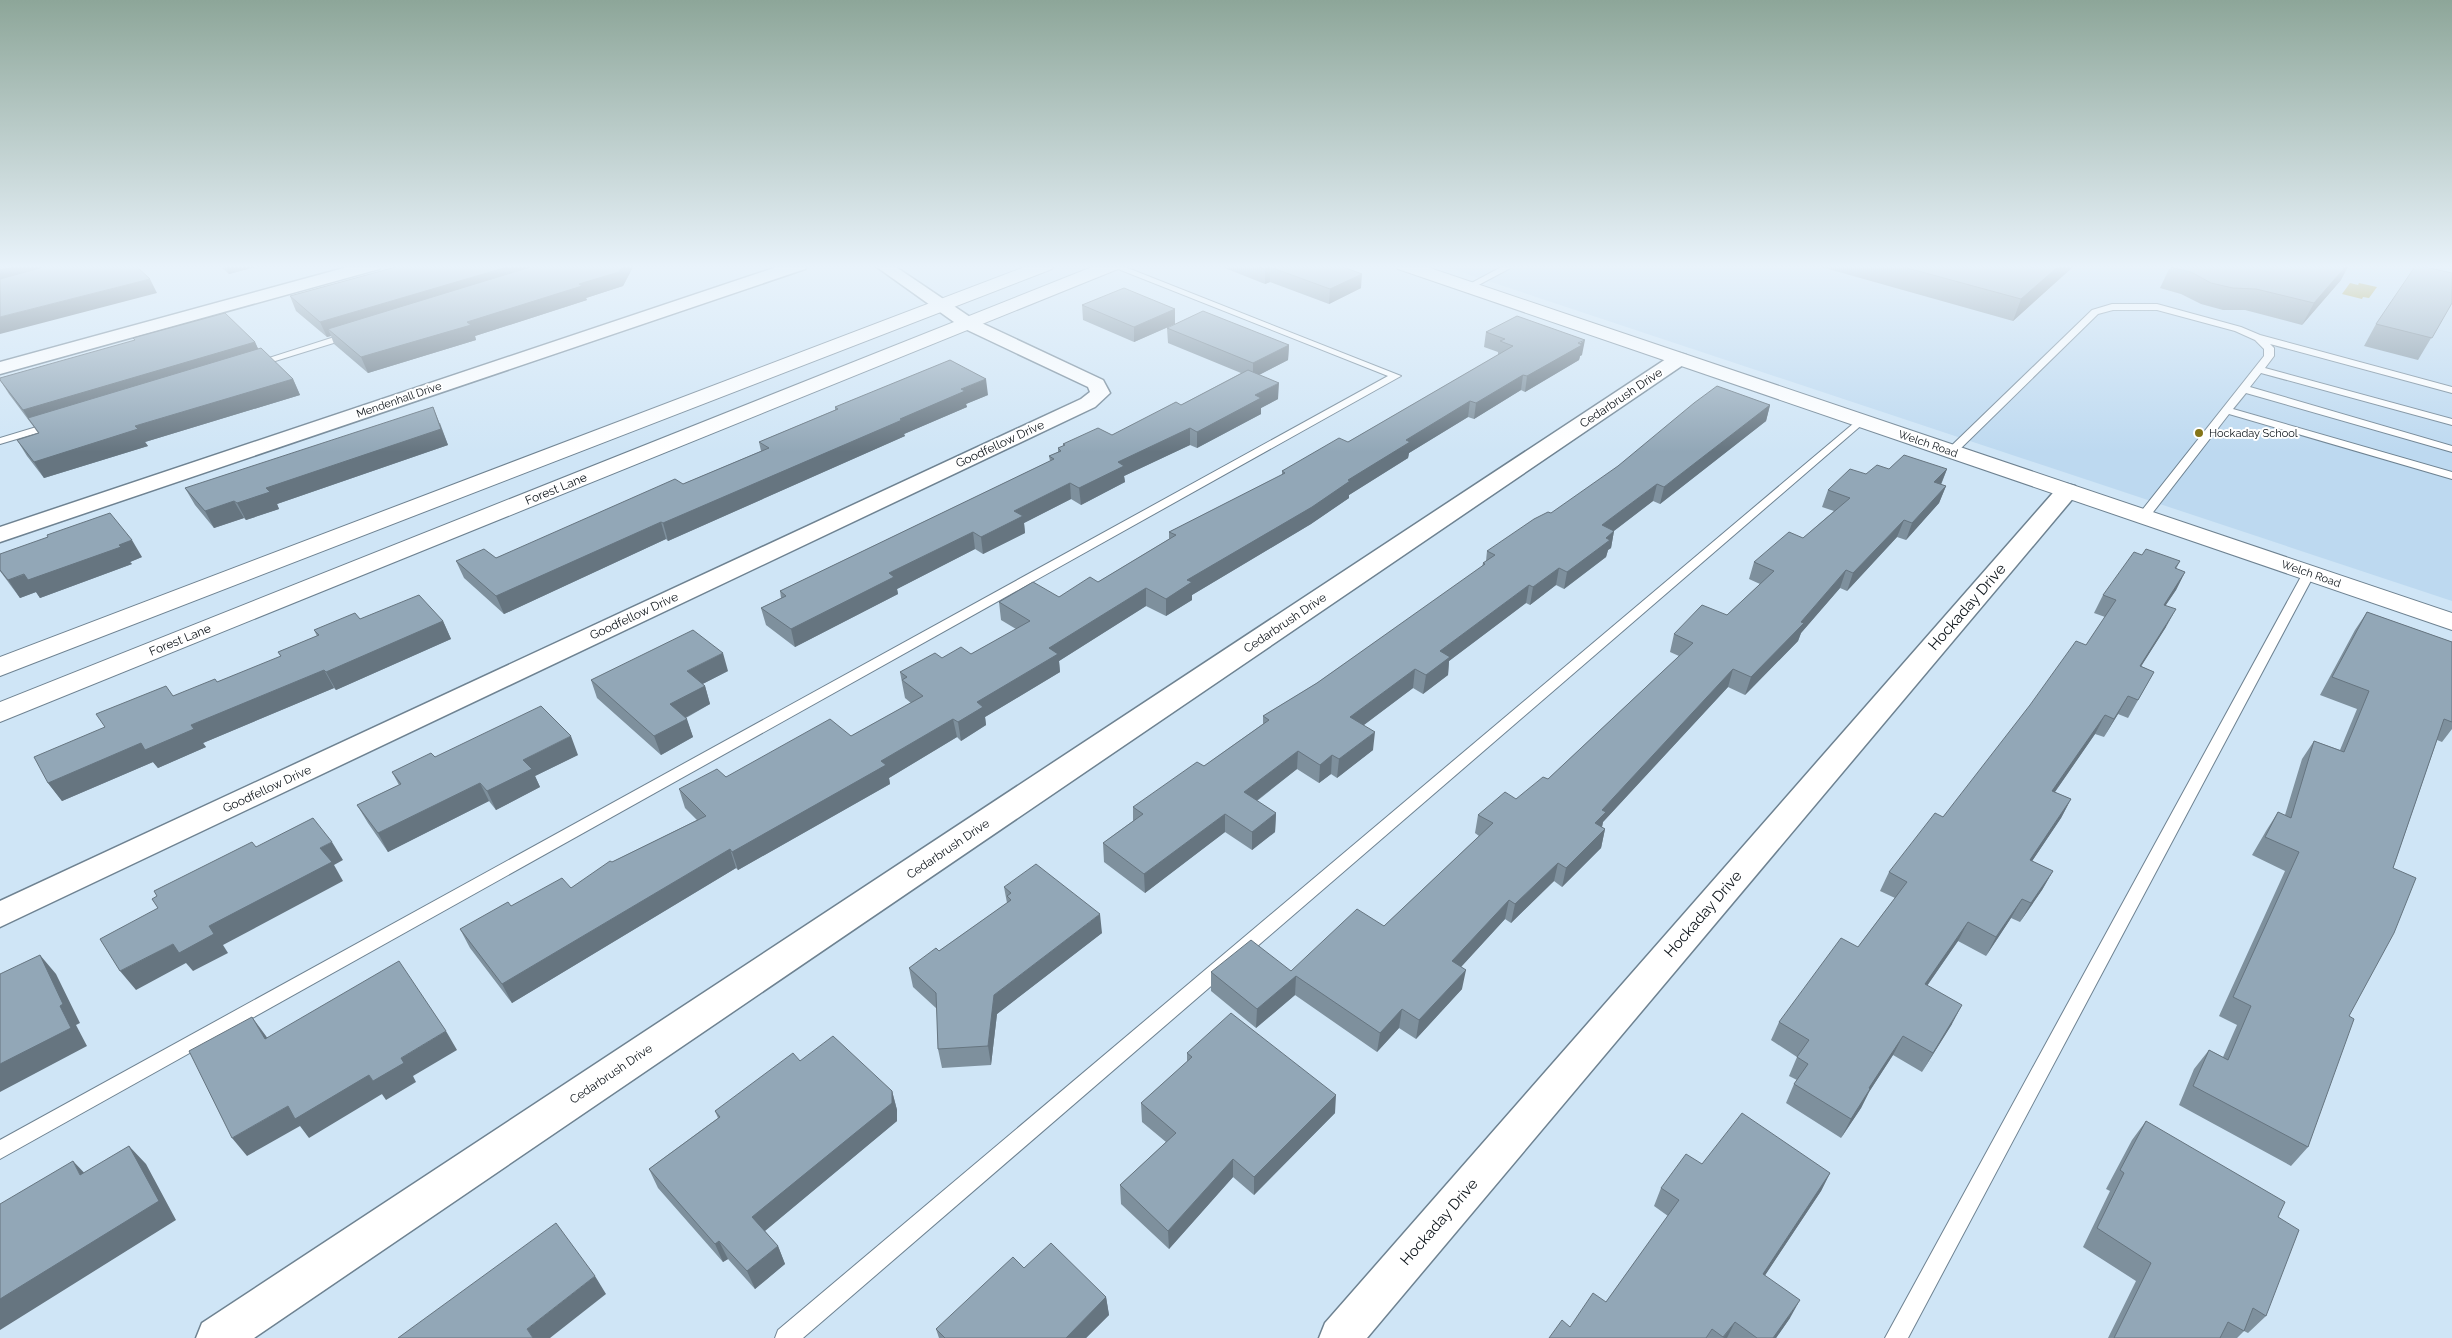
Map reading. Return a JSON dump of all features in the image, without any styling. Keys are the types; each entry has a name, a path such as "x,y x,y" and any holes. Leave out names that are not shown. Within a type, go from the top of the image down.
{"main road":[{"path":"0,667 882,327"},
{"name":"Forest Lane","path":"0,713 956,327"},
{"name":"Welch Road","path":"1587,327 2452,622"}],"street":[{"path":"0,368 147,327"},
{"name":"Mendenhall Drive","path":"0,535 613,327"},
{"name":"Goodfellow Drive","path":"0,915 1088,403 1100,393 1096,384 976,327"},
{"name":"Cedarbrush Drive","path":"217,1338 1679,359"},
{"name":"Hockaday Drive","path":"1340,1338 2066,491"}],"lane":[{"path":"0,1150 1396,376 1272,327"},
{"path":"1951,452 2079,327"},
{"path":"2236,327 2258,338 2452,390"},
{"path":"248,366 363,331"},
{"path":"2143,517 2269,356 2269,348 2258,338"},
{"path":"2259,369 2452,422"},
{"path":"2244,389 2452,449"},
{"path":"2226,410 2452,476"},
{"path":"0,441 67,421"},
{"path":"786,1338 1860,421"},
{"path":"1896,1338 2309,573"}],"shaded area":[{"name":"Hockaday School","path":"1628,327 2452,327 2452,601"}],"building":[{"path":"172,327 240,327 255,342 23,410 0,380 0,378 135,340 133,338"},
{"path":"333,327 463,327 361,357 328,329"},
{"path":"1245,327 1289,345 1253,363 1167,328"},
{"path":"1495,327 1549,327 1585,340 1578,343 1582,345 1527,376 1523,375 1476,403 1470,401 1406,440 1410,442 1348,480 1350,481 1312,507 1187,580 1192,582 1166,599 1146,588 1049,648 1058,654 977,702 983,707 958,722 953,719 881,761 886,765 732,852 730,849 502,984 460,929 508,902 511,906 562,878 571,888 610,861 612,862 706,816 679,789 717,769 726,777 830,719 851,736 923,696 902,680 907,677 900,672 935,653 942,658 961,647 971,654 1030,621 999,602 1033,582 1059,597 1090,577 1098,582 1176,535 1169,532 1285,473 1282,471 1339,438 1348,442 1513,346 1500,341 1505,339 1486,332"},
{"path":"2390,327 2438,327 2432,338"},
{"path":"261,348 293,379 135,426 138,429 34,462 17,440 39,433 28,418"},
{"path":"950,360 986,379 961,389 965,391 900,419 902,420 663,523 661,522 496,596 456,561 484,549 496,558 675,479 683,484 769,448 759,442 838,409 835,407"},
{"path":"1248,370 1279,383 1255,395 1261,398 1197,432 1190,428 1118,462 1124,466 1079,488 1070,483 1014,511 1023,516 981,537 973,532 889,573 894,577 791,629 761,608 786,596 780,591 1054,459 1049,456 1061,451 1058,448 1065,445 1063,444 1098,428 1112,435 1176,402 1181,405"},
{"path":"1717,386 1770,405 1664,487 1657,484 1602,525 1614,531 1606,538 1610,540 1567,572 1559,568 1533,587 1529,585 1440,651 1450,657 1426,675 1415,669 1350,717 1375,732 1339,759 1332,755 1320,765 1298,751 1244,792 1276,813 1252,832 1225,814 1144,874 1103,843 1143,814 1133,807 1197,762 1204,766 1269,720 1263,716 1317,683 1485,564 1483,563 1495,555 1487,551 1534,519 1548,512 1551,513 1618,466"},
{"path":"433,407 441,429 266,488 270,492 237,503 234,501 205,511 185,488"},
{"path":"1904,455 1947,469 1934,482 1946,486 1912,523 1904,520 1853,573 1846,570 1801,622 1804,623 1751,677 1733,669 1602,810 1606,812 1595,823 1605,829 1566,868 1558,863 1515,904 1509,900 1452,961 1466,970 1419,1020 1402,1009 1380,1033 1296,976 1257,1009 1211,972 1251,940 1291,971 1357,909 1384,926 1493,823 1478,815 1505,792 1516,799 1543,777 1548,779 1693,643 1674,634 1702,605 1727,615 1774,571 1754,562 1789,532 1803,538 1850,498 1828,490 1850,469 1866,474 1877,465 1889,469"},
{"path":"110,513 132,540 119,545 121,547 28,580 24,574 8,580 0,570 0,554"},
{"path":"2146,549 2180,561 2175,568 2185,572 2164,605 2176,609 2140,666 2154,672 2138,700 2128,696 2114,719 2105,715 2052,791 2071,799 2030,860 2053,871 2031,903 2022,899 1996,937 1968,922 1925,984 1962,1005 1933,1053 1903,1036 1851,1119 1794,1084 1808,1064 1797,1057 1809,1040 1779,1022 1841,938 1858,947 1907,882 1889,872 1935,813 1943,817 2030,705 2076,641 2086,645 2116,600 2103,595 2134,552 2142,555"},
{"path":"419,595 443,621 326,672 324,670 191,725 194,729 145,750 141,743 48,783 34,757 105,727 96,714 166,686 173,696 215,679 217,682 281,656 278,652 319,635 314,630 355,613 360,619"},
{"path":"2367,612 2452,642 2452,722 2444,719 2393,868 2416,878 2394,933 2349,1016 2354,1019 2308,1147 2193,1086 2209,1050 2228,1060 2251,1006 2233,997 2299,852 2265,837 2278,812 2291,818 2314,741 2344,752 2369,691 2332,677"},
{"path":"693,630 723,653 687,671 705,686 670,704 687,719 654,736 591,680"},
{"path":"541,706 571,736 523,760 532,769 487,791 480,783 378,833 357,805 401,784 392,772 431,753 435,757"},
{"path":"313,818 332,842 320,848 332,862 209,926 214,934 179,953 173,944 120,971 100,939 158,908 152,899 157,896 154,891 252,842 256,847"},
{"path":"1036,864 1100,914 994,995 988,1046 938,1049 936,993 909,968 936,948 939,951 1011,900 1007,896 1011,893 1004,887"},
{"path":"40,955 63,1004 60,1006 71,1028 0,1064 0,974"},
{"path":"399,961 446,1031 401,1058 404,1063 373,1081 369,1075 295,1119 288,1106 232,1138 189,1051 252,1017 265,1039"},
{"path":"1231,1013 1336,1095 1254,1177 1233,1159 1168,1231 1120,1185 1176,1133 1141,1103 1192,1057 1187,1053"},
{"path":"833,1036 892,1091 892,1103 752,1217 778,1246 747,1271 719,1241 715,1244 649,1169 720,1117 715,1111 793,1053 800,1061"},
{"path":"1742,1113 1830,1173 1763,1274 1800,1300 1773,1338 1757,1338 1735,1322 1723,1337 1712,1329 1706,1338 1549,1338 1562,1320 1570,1327 1593,1293 1606,1302 1679,1200 1661,1188 1686,1154 1702,1164"},
{"path":"2146,1121 2285,1202 2278,1217 2299,1230 2266,1316 2253,1308 2244,1331 2228,1322 2220,1338 2114,1338 2151,1263 2097,1228 2124,1173 2120,1170"},
{"path":"129,1146 159,1201 0,1299 0,1204 73,1161 80,1175"},
{"path":"556,1223 595,1276 527,1329 533,1338 398,1338"},
{"path":"1051,1243 1106,1297 1066,1338 945,1338 936,1329 1013,1257 1024,1268"}],"place":[{"name":"Hockaday School","path":"2199,433"}]}
